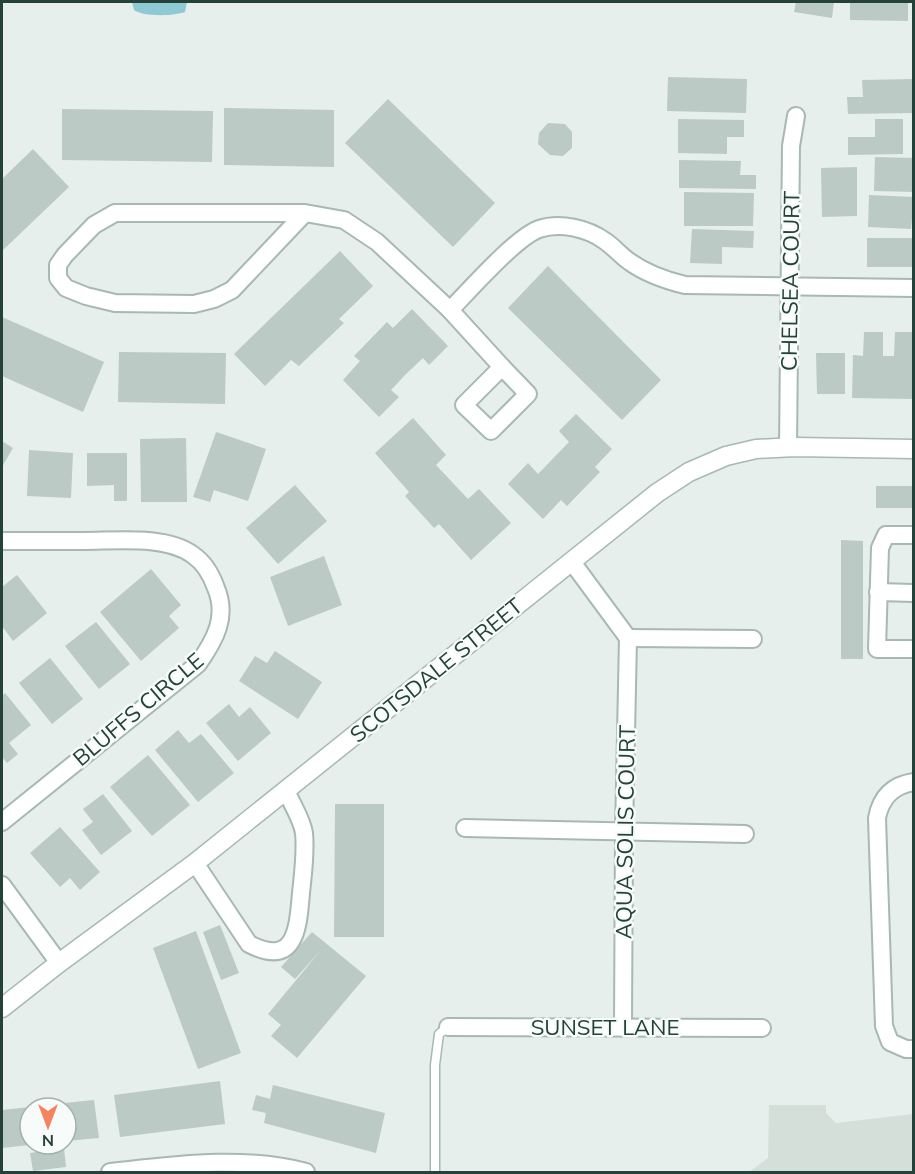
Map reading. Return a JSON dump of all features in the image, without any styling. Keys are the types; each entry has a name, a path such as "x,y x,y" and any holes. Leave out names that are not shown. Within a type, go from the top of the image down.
{"street":[{"name":"CHELSEA COURT","path":"788,448 791,146 796,116"},
{"path":"305,213 231,290 214,300 194,303 115,303 66,288 58,278 58,265 65,255 94,225 115,213 305,213 344,220 377,242 450,310 502,368"},
{"path":"450,310 521,239 538,230 558,226 581,228 604,240 630,262 655,278 685,285 914,288"},
{"name":"SCOTSDALE STREET","path":"2,1008 195,863 657,493 689,471 726,456 756,449 914,449"},
{"path":"914,536 886,535 880,548 877,649 914,650"},
{"name":"BLUFFS CIRCLE","path":"2,541 144,541 171,545 192,554 209,570 218,593 221,617 214,642 198,664 2,822"},
{"path":"572,562 628,638 753,639"},
{"path":"878,592 914,593"},
{"name":"AQUA SOLIS COURT","path":"623,1026 628,638"},
{"path":"914,782 897,786 887,794 880,805 878,818 884,1026 890,1042 906,1049 914,1049"},
{"path":"195,863 249,944 260,950 273,952 287,946 296,935 299,923 304,859 303,830 286,790"},
{"path":"465,828 745,834"},
{"path":"2,885 59,963"},
{"name":"SUNSET LANE","path":"448,1027 762,1028"},
{"path":"110,1173 195,1163 259,1164 306,1173"}],"lane":[{"path":"435,1173 435,1065 439,1034 448,1027"}],"shaded area":[{"path":"769,1105 826,1105 826,1113 836,1123 913,1114 913,1172 749,1172 768,1158"}],"water":[{"path":"132,2 187,2 185,12 159,15 138,12 134,10"}],"building":[{"path":"796,2 834,2 832,18 794,12"},
{"path":"850,2 908,2 908,21 850,20"},
{"path":"668,77 747,79 746,113 667,111"},
{"path":"914,79 914,113 848,114 847,97 863,97 862,80"},
{"path":"388,99 495,203 453,247 345,143"},
{"path":"224,108 334,110 334,167 224,165"},
{"path":"62,109 213,111 212,162 62,160"},
{"path":"678,119 744,120 744,137 727,137 727,154 678,153"},
{"path":"875,119 903,119 903,154 848,155 848,137 875,137"},
{"path":"548,123 565,124 572,132 572,148 563,156 550,155 538,144 539,133"},
{"path":"33,149 69,187 2,251 2,179"},
{"path":"875,157 914,158 914,192 874,191"},
{"path":"679,160 741,161 740,175 756,175 756,189 679,188"},
{"path":"857,167 857,216 822,217 821,168"},
{"path":"684,192 754,193 753,226 684,226"},
{"path":"869,195 914,197 911,229 868,227"},
{"path":"692,229 754,231 753,248 722,247 722,264 690,263"},
{"path":"867,238 914,238 914,267 867,267"},
{"path":"340,251 373,286 339,319 344,323 299,366 291,360 265,386 234,354"},
{"path":"548,266 661,380 622,420 508,308"},
{"path":"412,309 448,346 429,365 423,358 406,374 391,390 399,397 379,417 343,380 360,361 354,356 387,322 393,328"},
{"path":"2,317 104,362 83,412 2,376"},
{"path":"864,332 883,332 883,356 894,356 895,332 914,332 914,399 852,398 853,355 863,356"},
{"path":"119,352 226,353 225,404 118,402"},
{"path":"816,353 845,353 845,394 817,394"},
{"path":"576,414 612,449 595,467 600,472 567,506 561,500 543,519 508,484 528,463 538,474 569,442 559,431"},
{"path":"413,418 446,455 436,465 468,499 479,489 511,523 471,560 439,524 434,528 405,496 409,492 375,453"},
{"path":"216,432 266,449 248,501 214,490 210,502 193,497"},
{"path":"186,438 187,502 141,502 140,439"},
{"path":"2,441 13,448 2,467"},
{"path":"29,450 73,453 71,498 27,496"},
{"path":"87,453 127,453 127,501 114,501 114,485 87,486"},
{"path":"295,485 327,521 278,564 246,528"},
{"path":"876,486 914,486 914,508 876,508"},
{"path":"841,540 863,541 863,659 841,659"},
{"path":"324,556 342,605 288,626 270,577"},
{"path":"151,569 181,605 169,616 179,628 141,661 100,612"},
{"path":"17,575 47,613 13,641 2,626 2,587"},
{"path":"96,622 130,664 99,689 65,646"},
{"path":"275,651 322,682 298,719 239,681 255,656 267,663"},
{"path":"50,658 83,699 52,724 19,683"},
{"path":"5,693 31,725 9,743 18,754 7,763 2,757 2,696"},
{"path":"229,704 239,717 250,707 271,733 238,761 206,723"},
{"path":"178,730 189,743 201,734 234,773 198,802 155,750"},
{"path":"148,755 190,805 152,836 110,787"},
{"path":"103,794 132,831 101,855 82,830 93,822 83,809"},
{"path":"335,804 384,804 384,937 334,937"},
{"path":"60,827 100,872 80,890 70,878 60,887 30,853"},
{"path":"220,925 239,973 221,980 203,932"},
{"path":"196,931 241,1053 198,1069 153,948"},
{"path":"312,932 366,976 297,1058 271,1036 281,1025 268,1014 321,950 295,979 281,967"},
{"path":"220,1081 225,1124 120,1137 114,1095"},
{"path":"273,1085 385,1113 376,1153 264,1123 266,1113 252,1110 256,1095 270,1099"},
{"path":"94,1100 99,1138 78,1140 78,1102"},
{"path":"18,1108 18,1146 2,1148 2,1110"},
{"path":"30,1156 65,1156 66,1167 33,1171"}]}
